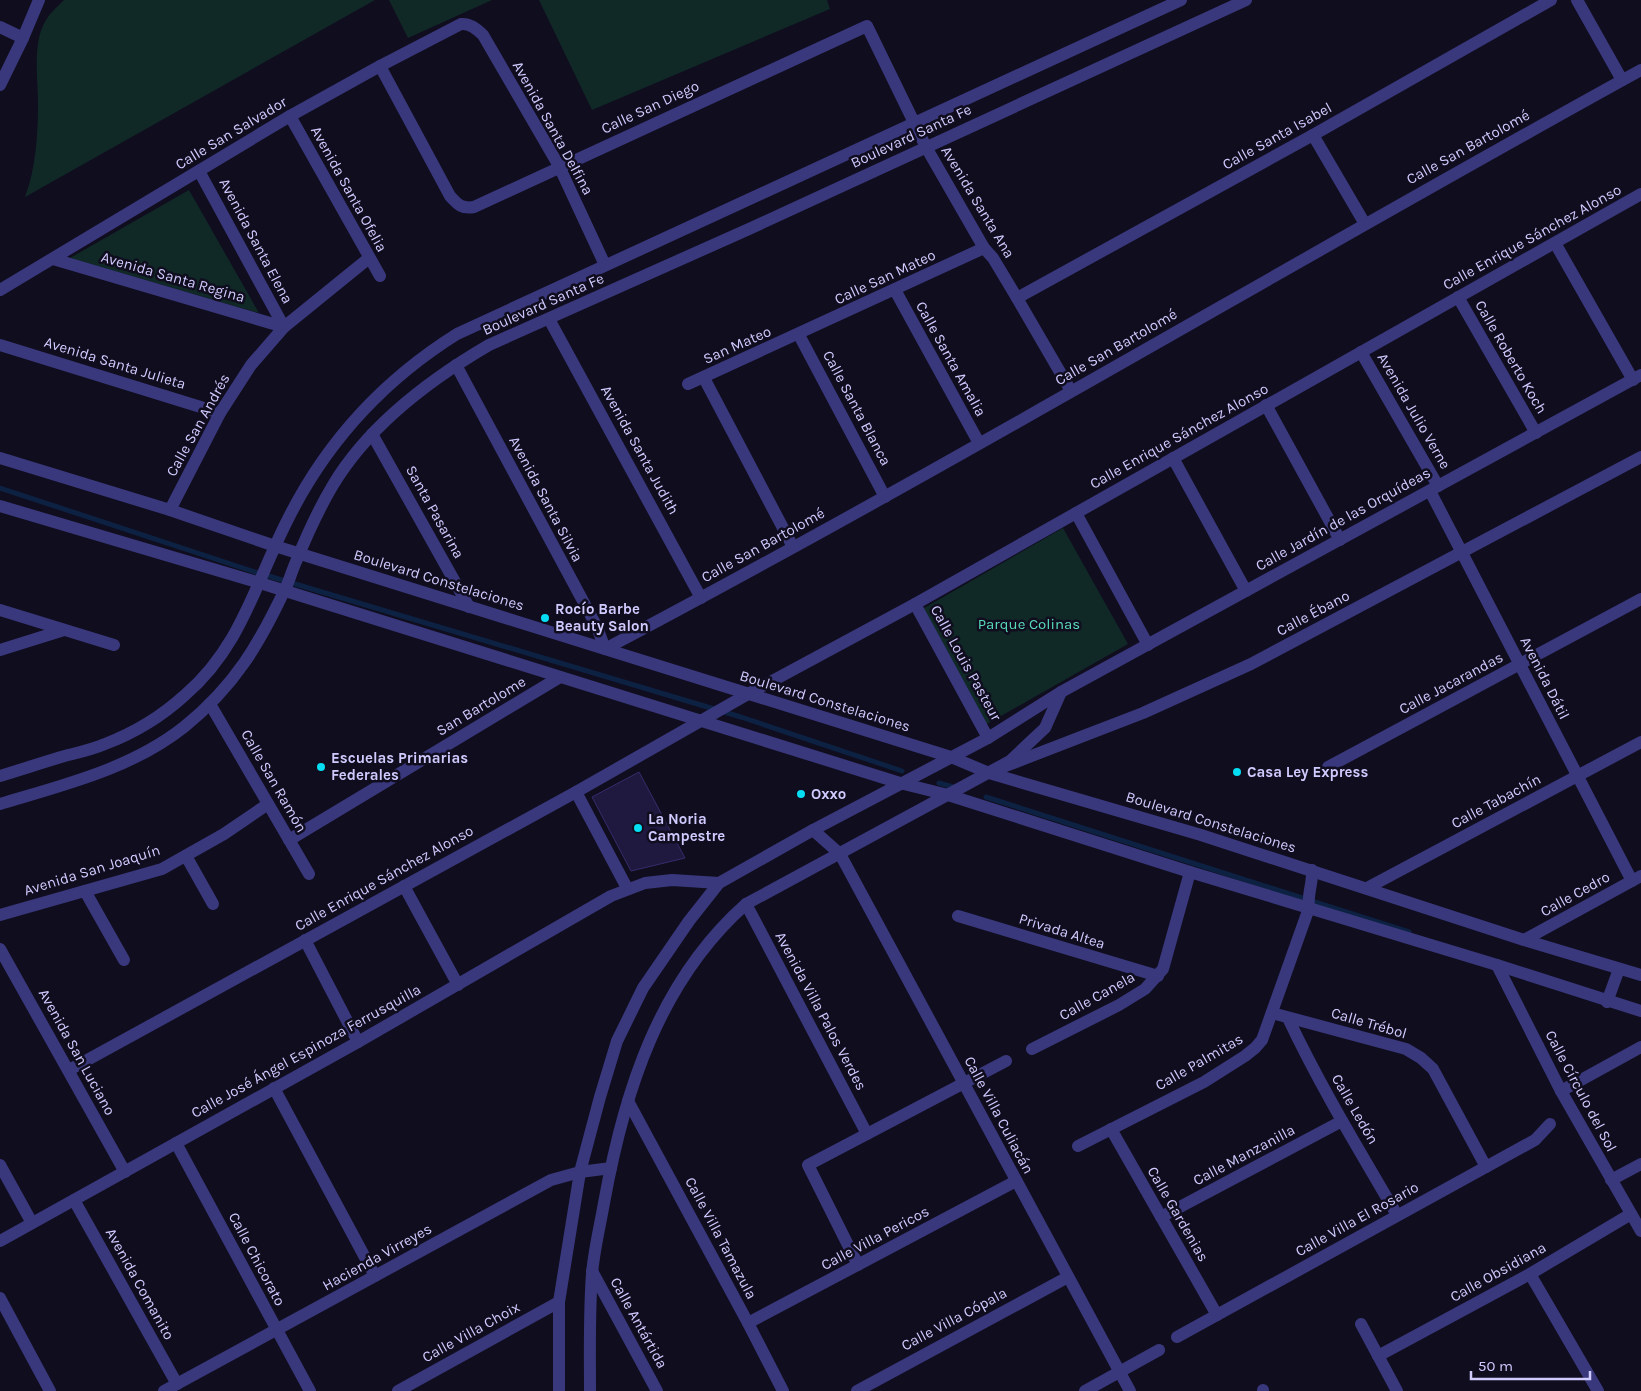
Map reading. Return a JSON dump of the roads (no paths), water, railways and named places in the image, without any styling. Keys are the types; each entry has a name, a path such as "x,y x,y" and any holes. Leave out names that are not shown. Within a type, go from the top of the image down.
{"street":[{"path":"0,85 24,38 39,0"},
{"name":"Boulevard Santa Fe","path":"0,776 104,745 141,726 170,707 200,682 213,667 238,630 273,552 306,486 337,439 385,388 421,359 457,334 1181,0"},
{"name":"Boulevard Santa Fe","path":"0,804 93,775 131,758 167,739 210,704 230,682 257,644 272,618 317,514 344,468 372,434 400,408 456,366 489,345 749,229 1246,0"},
{"name":"Calle Santa Isabel","path":"1017,298 1313,135 1551,0"},
{"path":"1576,0 1622,80"},
{"name":"Calle San Salvador","path":"0,290 290,116 380,66 461,24 466,23 472,26 483,35"},
{"path":"0,26 24,38"},
{"name":"Avenida Santa Ana","path":"867,26 926,147 984,248 993,258 1071,391"},
{"name":"Calle San Diego","path":"380,66 450,196 460,207 466,209 474,207 559,166 867,26"},
{"name":"Avenida Santa Delfina","path":"483,35 559,166 605,265"},
{"name":"Calle San Bartolomé","path":"604,649 702,598 885,497 1365,224 1641,70"},
{"name":"Avenida Santa Ofelia","path":"290,116 380,276"},
{"path":"1313,135 1365,224"},
{"name":"Avenida Santa Elena","path":"199,171 284,327"},
{"name":"Calle Enrique Sánchez Alonso","path":"69,1070 576,792 748,694 915,604 1641,194"},
{"path":"1554,243 1638,379"},
{"name":"Calle San Mateo","path":"799,335 984,248"},
{"name":"Calle San Andrés","path":"170,510 220,413 251,365 284,327 369,258"},
{"name":"Avenida Santa Regina","path":"53,259 284,327"},
{"name":"Calle Santa Amalia","path":"895,290 979,443"},
{"name":"Calle Roberto Koch","path":"1458,297 1536,433"},
{"name":"Avenida Santa Judith","path":"549,319 702,598"},
{"name":"San Mateo","path":"688,384 799,335"},
{"name":"Calle Santa Blanca","path":"799,335 885,497"},
{"name":"Avenida Santa Julieta","path":"0,345 220,413"},
{"name":"Avenida Julio Verne","path":"1361,352 1434,488"},
{"name":"Avenida Santa Silvia","path":"456,366 597,627 604,649"},
{"path":"704,378 793,547"},
{"name":"Calle Jardín de las Orquídeas","path":"719,883 900,783 988,738 1061,692 1148,644 1638,379"},
{"path":"1266,405 1340,540"},
{"name":"Santa Pasarina","path":"372,434 469,607"},
{"name":"Calle Ébano","path":"989,773 1143,713 1251,664 1641,456"},
{"name":"Boulevard Constelaciones","path":"0,458 170,510 273,552 469,607 951,757 989,773 1201,835 1312,876 1367,888 1524,940 1641,975"},
{"path":"1173,458 1246,591"},
{"name":"Avenida Dátil","path":"1434,488 1462,552 1578,776 1637,878"},
{"path":"0,506 286,587 700,721 900,783 948,795 1190,872 1308,904 1607,1002 1641,1011"},
{"path":"1076,512 1148,644"},
{"name":"Calle Jacarandas","path":"1328,767 1641,599"},
{"name":"Calle Louis Pasteur","path":"915,604 988,738"},
{"path":"0,610 114,645"},
{"path":"0,650 64,630"},
{"name":"San Bartolome","path":"289,840 560,677"},
{"path":"590,1391 589,1318 592,1271 611,1168 628,1101 642,1058 678,982 728,920 746,904 1010,761 1045,728 1061,692"},
{"name":"Calle San Ramón","path":"210,704 309,874"},
{"name":"Calle Tabachín","path":"1367,888 1641,742"},
{"path":"576,792 628,888"},
{"name":"Avenida San Joaquín","path":"0,915 162,869 224,834 268,804"},
{"path":"813,830 840,854"},
{"name":"Calle Villa Culiacán","path":"840,854 1130,1391"},
{"path":"186,856 213,904"},
{"name":"Calle Canela","path":"1032,1049 1119,1005 1145,989 1158,976 1163,969 1190,872"},
{"name":"Calle Palmitas","path":"1078,1146 1204,1082 1245,1056 1262,1040 1308,904 1312,876"},
{"name":"Calle Cedro","path":"1524,940 1637,878"},
{"name":"Calle José Ángel Espinoza Ferrusquilla","path":"0,1241 358,1042 611,896 645,883 672,880 719,883"},
{"path":"559,1391 559,1302 580,1172 617,1041 643,988 670,947 719,883"},
{"path":"404,886 458,985"},
{"path":"85,891 124,960"},
{"name":"Avenida Villa Palos Verdes","path":"746,904 868,1134"},
{"name":"Privada Altea","path":"958,916 1158,976"},
{"path":"305,940 358,1042"},
{"name":"Avenida San Luciano","path":"0,949 126,1172"},
{"name":"Calle Círculo del Sol","path":"1497,965 1561,1091 1641,1231"},
{"path":"1607,1002 1619,969"},
{"name":"Calle Trébol","path":"1272,1013 1406,1049 1421,1058 1433,1069 1486,1167"},
{"name":"Calle Ledón","path":"1288,1018 1342,1121 1397,1215"},
{"path":"1561,1091 1641,1047"},
{"path":"858,1265 808,1165 1006,1061"},
{"path":"274,1088 374,1276"},
{"name":"Calle Villa Tamazula","path":"628,1101 783,1391"},
{"name":"Calle Manzanilla","path":"1161,1217 1342,1121"},
{"name":"Calle Villa El Rosario","path":"1176,1337 1535,1140 1550,1124"},
{"name":"Calle Gardenias","path":"1111,1129 1217,1314"},
{"name":"Calle Chicorato","path":"176,1143 310,1391"},
{"path":"1611,1180 1641,1164"},
{"path":"0,1165 32,1223"},
{"name":"Hacienda Virreyes","path":"164,1391 551,1180 580,1172 611,1168"},
{"name":"Calle Villa Pericos","path":"748,1323 1016,1181"},
{"name":"Avenida Comanito","path":"74,1200 177,1384"},
{"name":"Calle Obsidiana","path":"1378,1356 1530,1274 1631,1214"},
{"name":"Calle Antártida","path":"592,1271 657,1391"},
{"path":"1530,1274 1598,1391"},
{"name":"Calle Villa Cópala","path":"856,1391 1068,1276"},
{"path":"0,1298 50,1391"},
{"name":"Calle Villa Choix","path":"398,1391 559,1302"},
{"path":"1361,1324 1397,1391"},
{"path":"1085,1391 1159,1350"}],"waterway":[{"path":"0,488 255,572 741,717 902,771"},
{"path":"939,783 953,787"},
{"path":"986,797 1409,932"}],"place":[{"name":"Rocío Barbe Beauty Salon","path":"545,618"},
{"name":"Escuelas Primarias Federales","path":"321,767"},
{"name":"Casa Ley Express","path":"1237,772"},
{"name":"Oxxo","path":"801,794"},
{"name":"La Noria Campestre","path":"638,828"}],"park label":[{"name":"Parque Colinas","path":"1029,624"}]}
